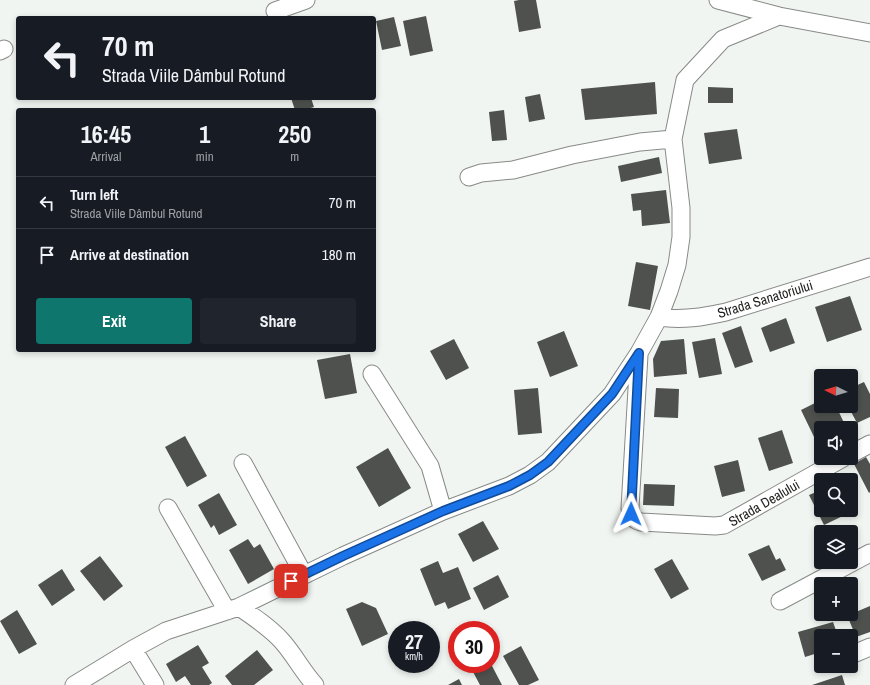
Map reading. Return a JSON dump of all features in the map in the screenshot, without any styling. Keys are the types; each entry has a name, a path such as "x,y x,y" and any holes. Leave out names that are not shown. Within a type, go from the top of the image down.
{"street":[{"path":"275,11 306,0"},
{"path":"718,0 779,16 870,33"},
{"path":"74,685 166,631 233,609 343,556 443,511 509,486 530,475 548,462 612,394 639,353 659,318 669,291 677,265 681,237 681,208 673,139 685,80 723,39 779,16"},
{"path":"469,177 481,173 513,170 572,155 640,142 673,139"},
{"name":"Strada Sanatoriului","path":"659,318 670,319 704,317 726,312 870,267"},
{"name":"Strada Dealului","path":"639,353 630,508 632,518 641,522 724,526 831,465"},
{"path":"372,374 430,466 443,511"},
{"path":"858,450 870,444"},
{"path":"243,464 304,575"},
{"path":"168,508 233,609 263,623 282,641 315,685"},
{"path":"780,601 870,553"},
{"path":"858,652 870,648"},
{"path":"133,649 156,685"}],"building":[{"path":"536,0 541,28 519,32 514,1"},
{"path":"426,16 433,51 410,56 403,21"},
{"path":"394,17 401,46 382,50 376,21"},
{"path":"655,82 657,114 585,120 581,89"},
{"path":"708,87 733,88 733,103 708,103"},
{"path":"540,94 545,119 529,122 525,97"},
{"path":"292,100 312,100 314,107 311,108 294,108"},
{"path":"504,110 507,140 492,141 489,112"},
{"path":"737,129 742,159 709,164 704,133"},
{"path":"659,157 662,173 621,182 618,166"},
{"path":"666,190 670,223 642,226 641,210 633,211 631,194"},
{"path":"636,262 658,266 650,310 628,306"},
{"path":"850,296 862,330 827,342 815,307"},
{"path":"786,318 795,343 770,352 761,328"},
{"path":"741,326 753,362 735,368 722,333"},
{"path":"564,331 578,366 550,377 537,342"},
{"path":"715,338 722,374 699,378 692,342"},
{"path":"454,339 469,368 446,380 430,351"},
{"path":"684,339 687,374 654,377 653,359 661,341"},
{"path":"350,354 357,393 325,399 317,360"},
{"path":"864,382 870,394 870,417 858,423 852,413 858,413 858,385"},
{"path":"538,388 542,433 518,435 514,390"},
{"path":"656,388 679,389 678,418 654,417"},
{"path":"814,404 814,413 839,413 843,421 814,421 814,437 801,410"},
{"path":"782,430 793,463 769,471 758,438"},
{"path":"185,436 207,476 187,487 165,447"},
{"path":"388,448 411,488 379,507 356,467"},
{"path":"866,457 870,464 869,493 855,465 858,465 858,462"},
{"path":"738,460 745,491 722,497 714,466"},
{"path":"644,484 675,485 674,506 643,505"},
{"path":"219,493 237,525 219,535 214,525 211,528 198,505"},
{"path":"814,493 814,505 809,495"},
{"path":"820,517 841,517 824,525"},
{"path":"483,521 499,549 473,562 458,534"},
{"path":"248,539 254,548 260,544 274,569 248,584 229,550"},
{"path":"769,545 776,560 780,558 786,570 762,581 748,554"},
{"path":"100,556 123,586 104,601 80,571"},
{"path":"672,559 689,589 671,599 654,569"},
{"path":"438,561 443,573 458,567 471,599 448,609 445,602 435,606 420,569"},
{"path":"62,569 75,590 52,606 38,585"},
{"path":"498,575 509,597 484,610 473,588"},
{"path":"362,602 376,608 388,634 362,646 346,609"},
{"path":"870,606 870,632 858,636 858,629 853,629 849,621 858,621 858,611"},
{"path":"17,610 37,644 19,654 0,621"},
{"path":"833,622 836,629 814,629 814,654 805,657 798,632"},
{"path":"198,645 209,663 202,667 212,683 209,685 191,685 185,676 176,682 166,664"},
{"path":"521,646 539,680 528,685 519,685 503,656"},
{"path":"257,650 273,670 254,685 232,685 225,676"},
{"path":"474,673 496,673 502,685 480,685"},
{"path":"842,675 845,685 812,685"},
{"path":"459,679 462,685 448,685"}],"route":[{"path":"291,581 443,511 509,486 530,475 548,462 612,394 639,353 630,508 631,514"}]}
